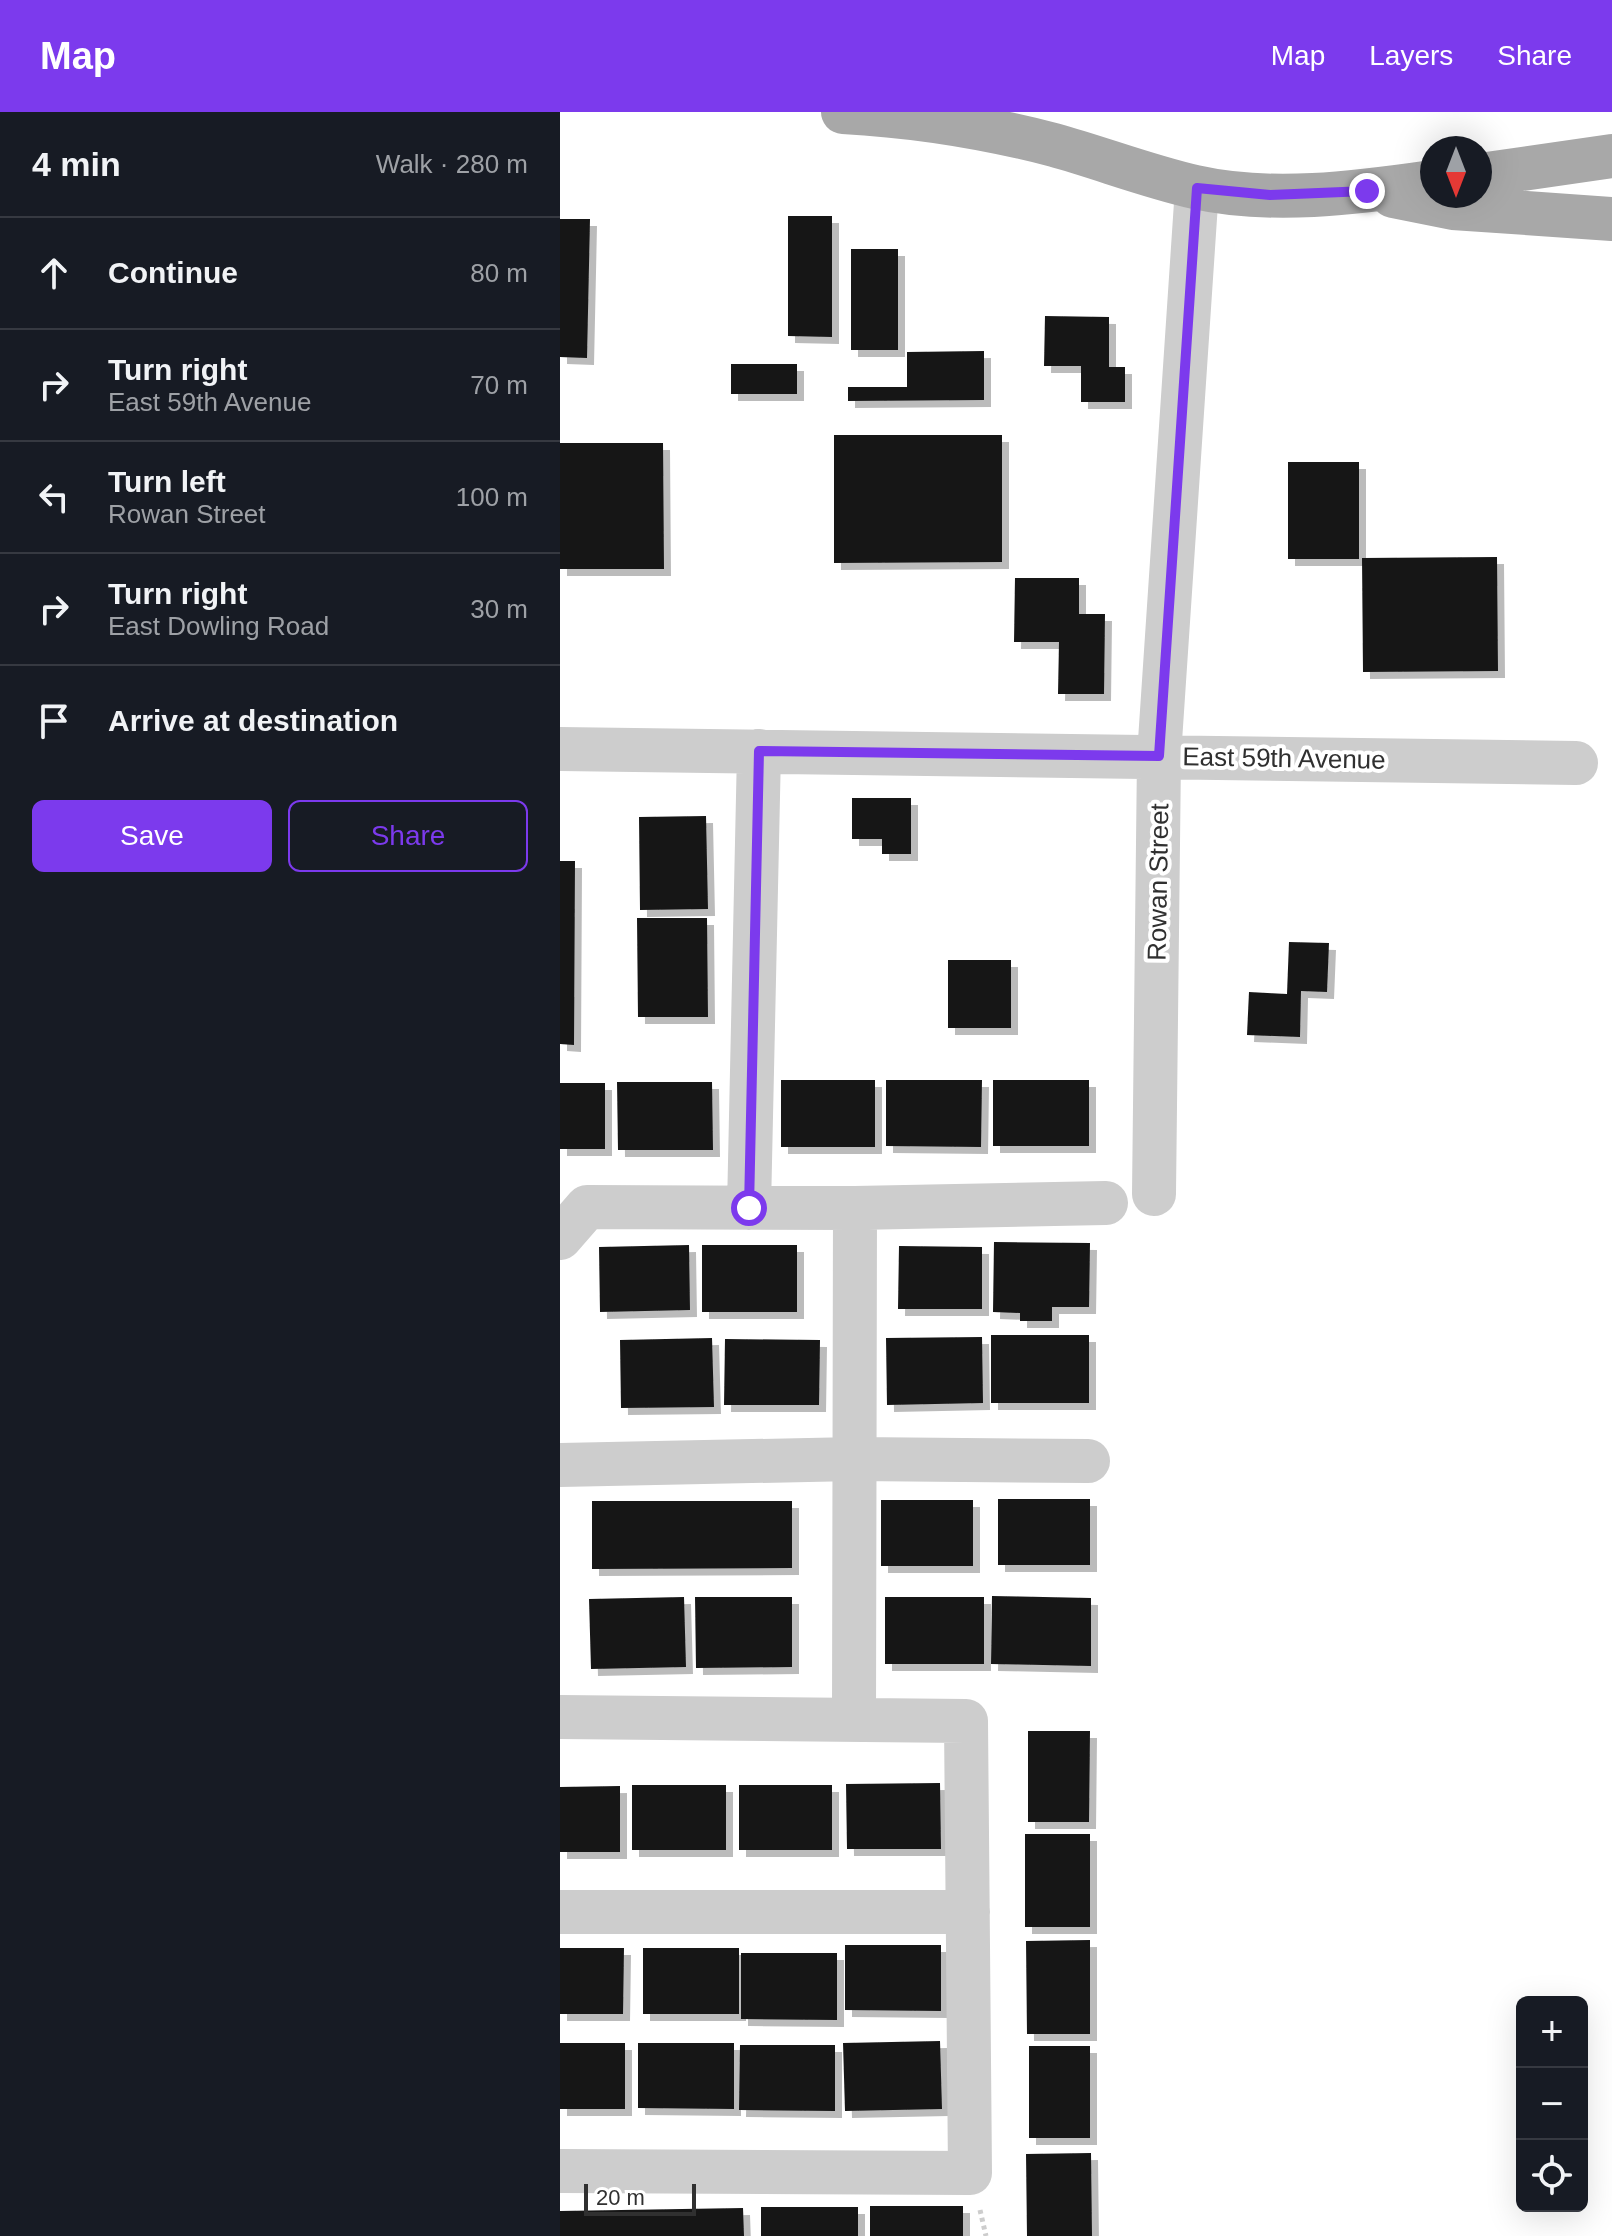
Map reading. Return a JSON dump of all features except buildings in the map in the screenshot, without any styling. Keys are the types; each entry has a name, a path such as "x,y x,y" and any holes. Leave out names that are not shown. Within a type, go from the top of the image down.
{"main road":[{"path":"843,112 915,116 1022,138 1197,188 1270,195 1367,191 1420,184"},
{"path":"1492,173 1612,156"},
{"path":"1367,191 1453,208 1612,219"}],"street":[{"name":"Rowan Street","path":"1154,1194 1159,756 1197,188"},
{"name":"East 59th Avenue","path":"560,749 1576,763"},
{"path":"749,1208 759,751"},
{"path":"560,1238 587,1207 855,1208 1106,1203"},
{"path":"854,1720 855,1208"},
{"path":"560,1465 855,1459 1088,1461"},
{"path":"560,1717 966,1721 970,2173 560,2171"},
{"path":"560,1912 968,1912"}],"route":[{"path":"749,1208 759,751 1159,756 1197,188 1270,195 1367,191"}]}
